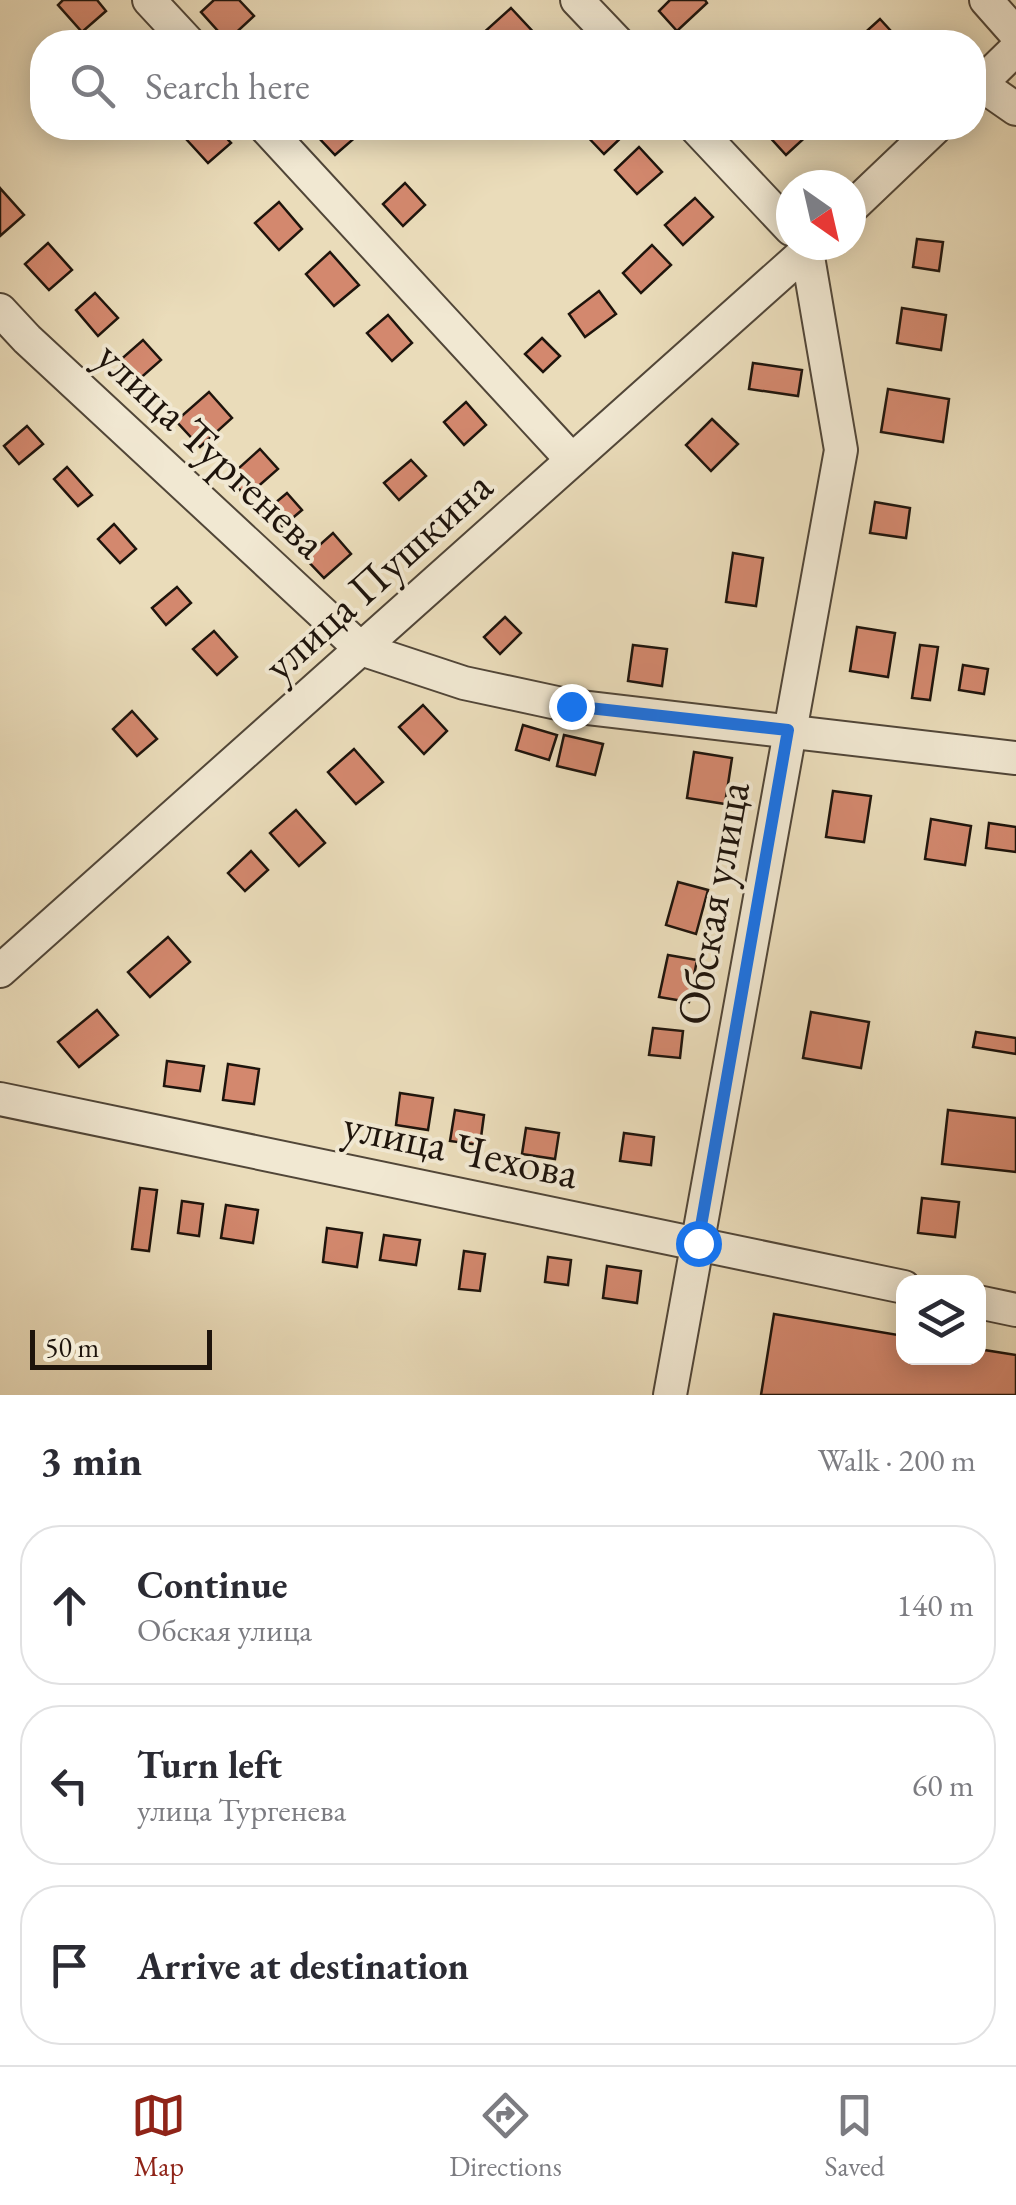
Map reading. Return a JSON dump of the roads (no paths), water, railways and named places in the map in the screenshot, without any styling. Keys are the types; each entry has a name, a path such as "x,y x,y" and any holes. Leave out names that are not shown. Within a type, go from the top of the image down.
{"street":[{"path":"149,0 177,30"},
{"path":"577,0 605,30"},
{"path":"986,0 1016,34"},
{"path":"986,78 1016,49"},
{"path":"986,92 1016,109"},
{"path":"277,140 572,460"},
{"path":"707,140 776,212"},
{"path":"866,194 922,140"},
{"name":"улица Пушкина","path":"0,971 572,460 786,260"},
{"name":"Обская улица","path":"670,1395 841,450 808,260"},
{"name":"улица Тургенева","path":"0,310 361,649 464,682 571,706 1016,758"},
{"name":"улица Чехова","path":"0,1099 896,1284"},
{"path":"986,1304 1016,1310"}]}
